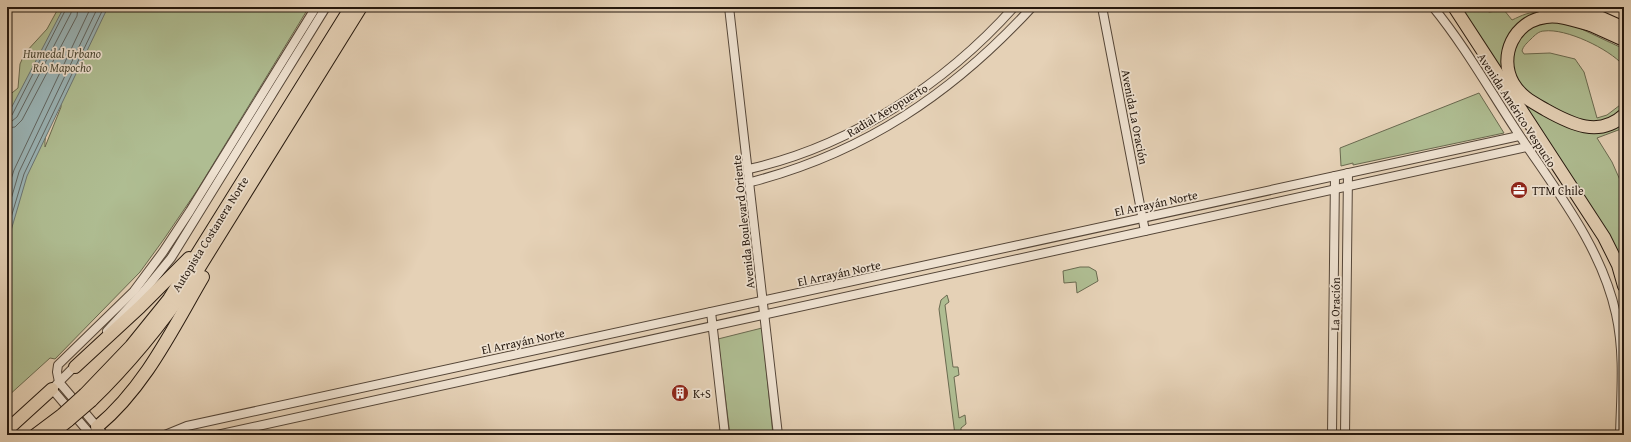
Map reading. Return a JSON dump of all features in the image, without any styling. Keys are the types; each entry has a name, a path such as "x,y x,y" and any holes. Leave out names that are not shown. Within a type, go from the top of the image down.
{"highway":[{"name":"Autopista Costanera Norte","path":"88,397 153,320 213,230 351,7"},
{"name":"Autopista Costanera Norte","path":"36,435 66,416 125,366 160,325 191,281 361,7"},
{"path":"1454,7 1598,228 1612,251 1624,286"},
{"path":"1551,7 1589,15 1624,28"},
{"path":"1577,7 1624,40"},
{"path":"1589,15 1543,18 1528,23 1517,32 1509,48 1507,60 1510,77 1516,88 1525,98 1572,123 1588,127 1598,127 1616,121 1624,115"},
{"path":"94,433 128,397 146,373 217,252 245,195"},
{"path":"74,368 168,280 213,230"},
{"path":"7,430 55,386"},
{"name":"Autopista Costanera Norte","path":"50,435 66,416"}],"street":[{"path":"94,433 55,386 56,372 60,362 134,291 163,252 316,7"},
{"path":"55,386 74,368 144,291 171,258 326,7"},
{"name":"Avenida Boulevard Oriente","path":"730,7 751,182 778,435"},
{"name":"Radial Aeropuerto","path":"749,169 823,145 895,107 931,83 960,59 1014,7"},
{"name":"Radial Aeropuerto","path":"751,182 823,159 857,143 907,115 970,68 1004,37 1032,7"},
{"name":"Avenida La Oración","path":"1102,7 1145,231"},
{"name":"Avenida Américo Vespucio","path":"1433,7 1527,147 1592,248 1610,292 1617,315 1621,347 1620,435"},
{"name":"El Arrayán Norte","path":"165,435 187,426 763,302 1519,136"},
{"name":"El Arrayán Norte","path":"217,435 1527,147"},
{"name":"La Oración","path":"1345,435 1348,173"},
{"name":"La Oración","path":"1332,435 1335,176"},
{"path":"163,252 171,258"},
{"path":"711,312 725,435"}],"green space":[{"path":"59,7 309,7 198,189 140,272 55,359 50,358 7,397 7,97 18,88 20,64 25,53 47,29","holes":["61,104 45,147 47,130 51,118"]},
{"path":"1460,7 1482,7 1489,12 1504,10 1512,20 1530,13 1540,14 1527,21 1505,67 1501,70"},
{"path":"1550,21 1575,26 1624,49 1623,65 1598,46 1575,36 1553,31 1542,31 1534,36 1524,46 1522,51 1524,54 1550,53 1575,59 1584,72 1597,118 1607,115 1624,102 1624,107 1615,115 1606,120 1587,122 1569,115 1531,96 1520,85 1516,78 1513,62 1516,45 1525,32 1537,25"},
{"path":"1479,93 1504,133 1353,165 1353,163 1341,166 1340,148"},
{"path":"1526,102 1572,127 1624,118 1624,126 1621,129 1597,138 1612,162 1624,189 1624,270 1522,106"},
{"path":"1080,267 1089,267 1096,271 1098,281 1077,293 1076,282 1064,283 1063,271"},
{"path":"947,295 949,302 945,305 953,367 958,367 959,375 954,377 959,418 965,415 966,424 961,428 961,435 955,435 939,309 941,300"},
{"path":"762,328 773,435 730,435 718,339"}],"water":[{"name":"Humedal Urbano Río Mapocho","path":"64,7 108,7 27,176 7,240 7,116"}],"place":[{"name":"TTM Chile","path":"1519,190"},
{"name":"K+S","path":"680,393"}]}
